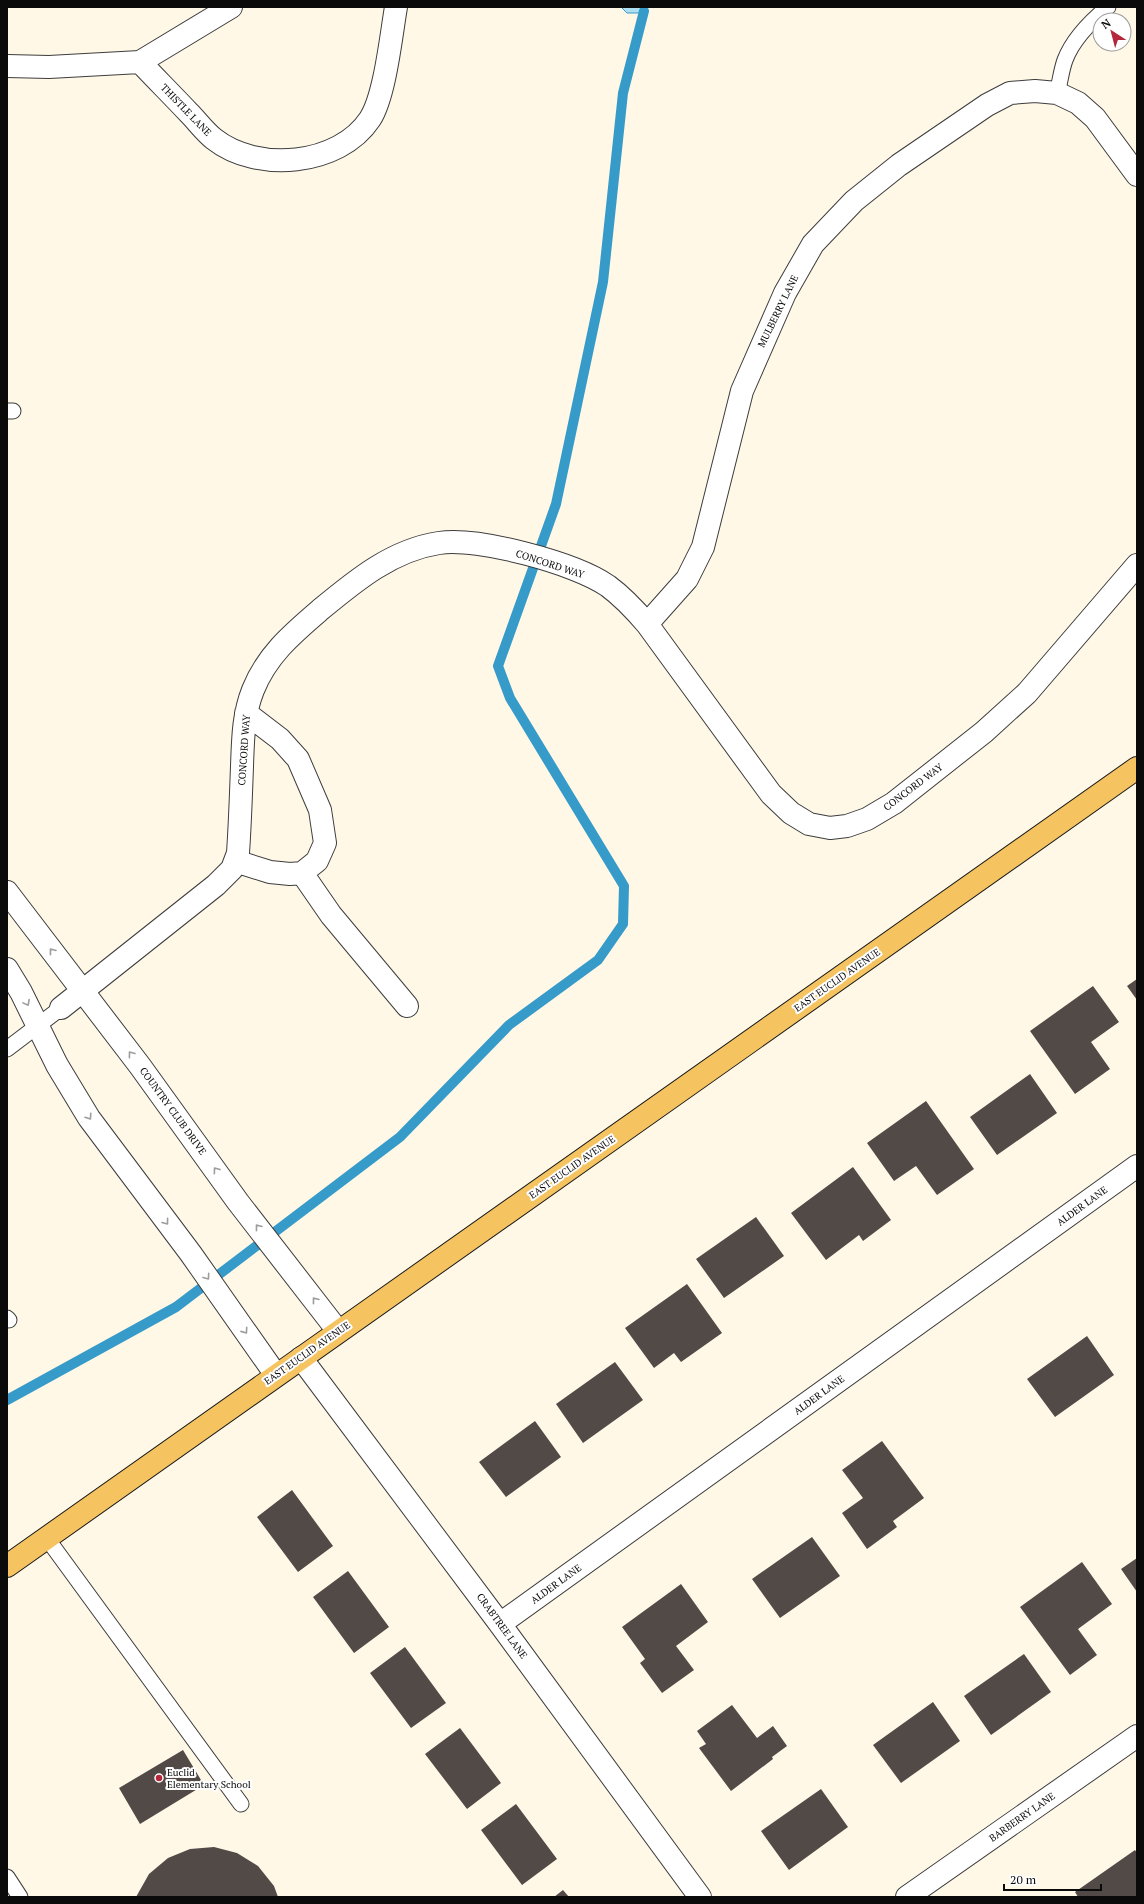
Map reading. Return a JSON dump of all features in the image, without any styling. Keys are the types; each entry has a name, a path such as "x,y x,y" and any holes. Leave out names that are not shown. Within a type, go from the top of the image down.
{"main road":[{"name":"EAST EUCLID AVENUE","path":"7,1566 1137,768"}],"street":[{"path":"7,66 49,66 140,62 231,7"},
{"name":"THISTLE LANE","path":"140,62 214,139 242,154 275,161 309,157 335,150 354,137 370,119 381,91 396,7"},
{"name":"MULBERRY LANE","path":"647,624 687,579 703,547 742,390 785,292 813,244 854,201 893,170 987,105 1010,93 1036,91 1057,93 1078,103 1095,118 1137,175"},
{"name":"CONCORD WAY","path":"61,1008 216,885 232,869 238,853 246,713 252,691 266,663 289,636 360,576 391,558 439,543 468,542 510,551 558,564 607,586 631,606 647,624 771,794 790,813 809,824 830,828 847,826 867,819 894,803 984,732 1027,693 1137,565"},
{"path":"235,861 270,872 290,874 302,873 317,862 325,843 320,810 298,759 280,739 246,713"},
{"path":"302,873 330,916 407,1006"},
{"name":"COUNTRY CLUB DRIVE","path":"7,892 140,1066 238,1202 338,1331"},
{"path":"7,970 38,1024 57,1065 89,1118 191,1254 276,1375"},
{"name":"ALDER LANE","path":"500,1624 1137,1166"},
{"name":"CRABTREE LANE","path":"301,1358 500,1624 700,1897"},
{"name":"BARBERRY LANE","path":"907,1897 1137,1736"}],"lane":[{"path":"1057,93 1065,60 1078,37 1108,7"},
{"path":"7,1050 38,1024 61,1008"},
{"path":"46,1537 241,1804"},
{"path":"7,1877 20,1897"}],"water":[{"path":"621,7 646,7 642,13 627,13"}],"building":[{"path":"1137,979 1137,1000 1127,986"},
{"path":"1093,986 1119,1022 1091,1042 1110,1069 1075,1094 1030,1031"},
{"path":"1030,1074 1057,1113 997,1155 970,1117"},
{"path":"926,1101 974,1169 937,1195 916,1166 894,1181 867,1143"},
{"path":"853,1167 891,1220 863,1241 859,1235 826,1260 791,1213"},
{"path":"756,1217 784,1256 724,1298 696,1259"},
{"path":"687,1284 722,1333 681,1362 674,1353 654,1368 625,1328"},
{"path":"1087,1336 1114,1375 1055,1417 1027,1379"},
{"path":"615,1362 643,1400 583,1443 556,1404"},
{"path":"535,1421 561,1457 506,1497 479,1462"},
{"path":"882,1441 924,1498 893,1521 897,1527 867,1549 842,1513 863,1498 842,1470"},
{"path":"292,1490 333,1546 298,1572 257,1517"},
{"path":"812,1537 840,1576 780,1618 752,1579"},
{"path":"1137,1558 1137,1592 1121,1569"},
{"path":"1082,1562 1112,1604 1078,1629 1097,1655 1070,1675 1020,1607"},
{"path":"348,1571 389,1627 354,1653 313,1597"},
{"path":"681,1584 708,1622 676,1646 694,1670 662,1693 640,1663 645,1659 622,1627"},
{"path":"405,1647 446,1703 411,1728 370,1673"},
{"path":"1024,1654 1051,1692 991,1735 964,1696"},
{"path":"933,1702 960,1741 901,1783 873,1745"},
{"path":"732,1705 757,1738 773,1726 787,1746 772,1757 773,1759 731,1791 699,1748 706,1744 697,1731"},
{"path":"460,1728 501,1783 467,1809 425,1754"},
{"path":"183,1750 204,1785 140,1824 119,1788"},
{"path":"821,1789 848,1827 789,1870 761,1831"},
{"path":"516,1804 557,1859 522,1885 481,1830"},
{"path":"214,1847 237,1853 258,1866 274,1886 278,1897 136,1897 149,1874 168,1858 190,1849"},
{"path":"1135,1850 1137,1853 1137,1897 1078,1897 1075,1892"},
{"path":"563,1890 569,1897 554,1897"}],"waterway":[{"path":"7,1400 176,1307 400,1137 509,1025 598,960 623,924 624,886 510,698 498,666 556,504 603,282 623,93 644,11"}],"place":[{"name":"Euclid Elementary School","path":"159,1778"}]}
